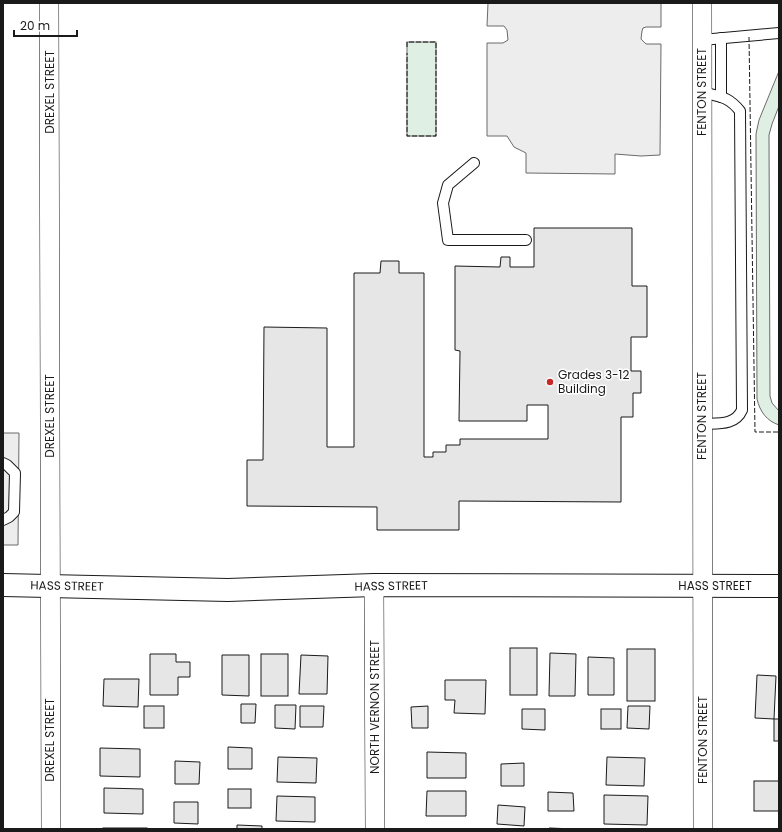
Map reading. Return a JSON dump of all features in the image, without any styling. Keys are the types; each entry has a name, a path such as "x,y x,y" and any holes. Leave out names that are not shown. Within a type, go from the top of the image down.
{"street":[{"name":"DREXEL STREET","path":"49,3 50,829"},
{"name":"FENTON STREET","path":"702,3 703,829"},
{"name":"HASS STREET","path":"3,585 228,590 374,585 779,586"},
{"name":"NORTH VERNON STREET","path":"374,585 375,829"}],"lane":[{"path":"702,40 779,32"},
{"path":"721,38 721,97"},
{"path":"702,92 733,102 740,111 742,410 739,416 730,422 702,424"},
{"path":"474,163 448,185 443,203 448,240 526,240"},
{"path":"3,463 7,464 14,473 14,512 3,520"}],"green space":[{"path":"407,42 436,42 436,136 407,136"},
{"path":"779,71 779,106 769,135 770,396 772,403 779,411 779,425 771,421 765,415 760,408 757,399 756,134 759,120"}],"shaded area":[{"path":"488,3 661,3 661,27 643,28 641,39 646,44 661,44 660,155 641,156 615,154 615,174 526,173 526,153 514,147 507,136 487,136 487,43 503,43 508,40 507,30 504,26 487,26"},
{"path":"3,433 19,433 18,545 3,545"}],"building":[{"name":"Grades 3-12 Building","path":"534,228 632,228 632,286 647,286 647,337 631,337 631,371 641,371 641,393 633,393 633,417 621,417 621,502 459,501 459,530 377,530 377,507 247,506 247,460 263,460 264,327 327,328 327,447 354,447 354,273 380,273 381,261 399,261 399,273 424,273 424,457 433,457 433,452 446,452 446,445 460,445 460,439 548,439 548,405 527,405 527,421 459,421 460,351 455,350 455,266 500,267 501,257 510,257 510,267 534,267"},
{"path":"510,648 537,648 537,695 510,695"},
{"path":"627,649 655,649 655,701 627,701"},
{"path":"550,653 576,654 575,696 549,696"},
{"path":"150,654 176,654 176,662 190,662 190,677 178,677 178,695 150,695"},
{"path":"261,654 288,654 288,696 261,696"},
{"path":"222,655 249,655 249,696 222,695"},
{"path":"301,655 328,656 327,694 299,694"},
{"path":"588,657 614,658 614,695 588,695"},
{"path":"757,675 776,676 774,719 755,718"},
{"path":"104,679 139,679 138,707 103,706"},
{"path":"445,680 486,680 485,714 454,713 455,700 445,700"},
{"path":"241,704 256,704 255,723 241,723"},
{"path":"275,705 296,705 295,729 275,728"},
{"path":"144,706 164,706 164,728 144,728"},
{"path":"300,706 324,706 323,727 300,727"},
{"path":"428,706 428,728 412,728 411,707"},
{"path":"628,706 650,706 649,729 627,728"},
{"path":"522,709 545,709 545,730 522,729"},
{"path":"601,709 621,709 621,729 601,729"},
{"path":"774,719 779,719 779,741 774,741"},
{"path":"228,747 252,748 252,769 228,769"},
{"path":"100,748 140,749 140,777 100,776"},
{"path":"427,752 466,753 466,778 427,778"},
{"path":"278,757 317,758 316,783 277,782"},
{"path":"607,757 645,758 644,786 606,785"},
{"path":"175,761 200,762 199,784 175,784"},
{"path":"524,763 524,786 501,786 501,764"},
{"path":"754,781 779,781 779,811 754,811"},
{"path":"104,788 143,789 143,814 104,813"},
{"path":"228,789 251,789 251,808 228,808"},
{"path":"427,791 466,791 466,816 426,816"},
{"path":"548,792 573,793 574,811 548,811"},
{"path":"604,795 648,796 647,825 604,824"},
{"path":"277,796 315,797 315,822 276,821"},
{"path":"174,802 198,802 198,824 174,823"},
{"path":"498,805 525,807 524,826 497,824"},
{"path":"237,825 262,826 262,829 237,829"},
{"path":"147,828 147,829 103,829"},
{"path":"549,828 575,829 549,829"}],"fence":[{"path":"749,37 755,432 779,432"},
{"path":"407,47 407,42 436,42 436,136 407,136 407,53"}],"place":[{"name":"Grades 3-12 Building","path":"550,382"}]}
